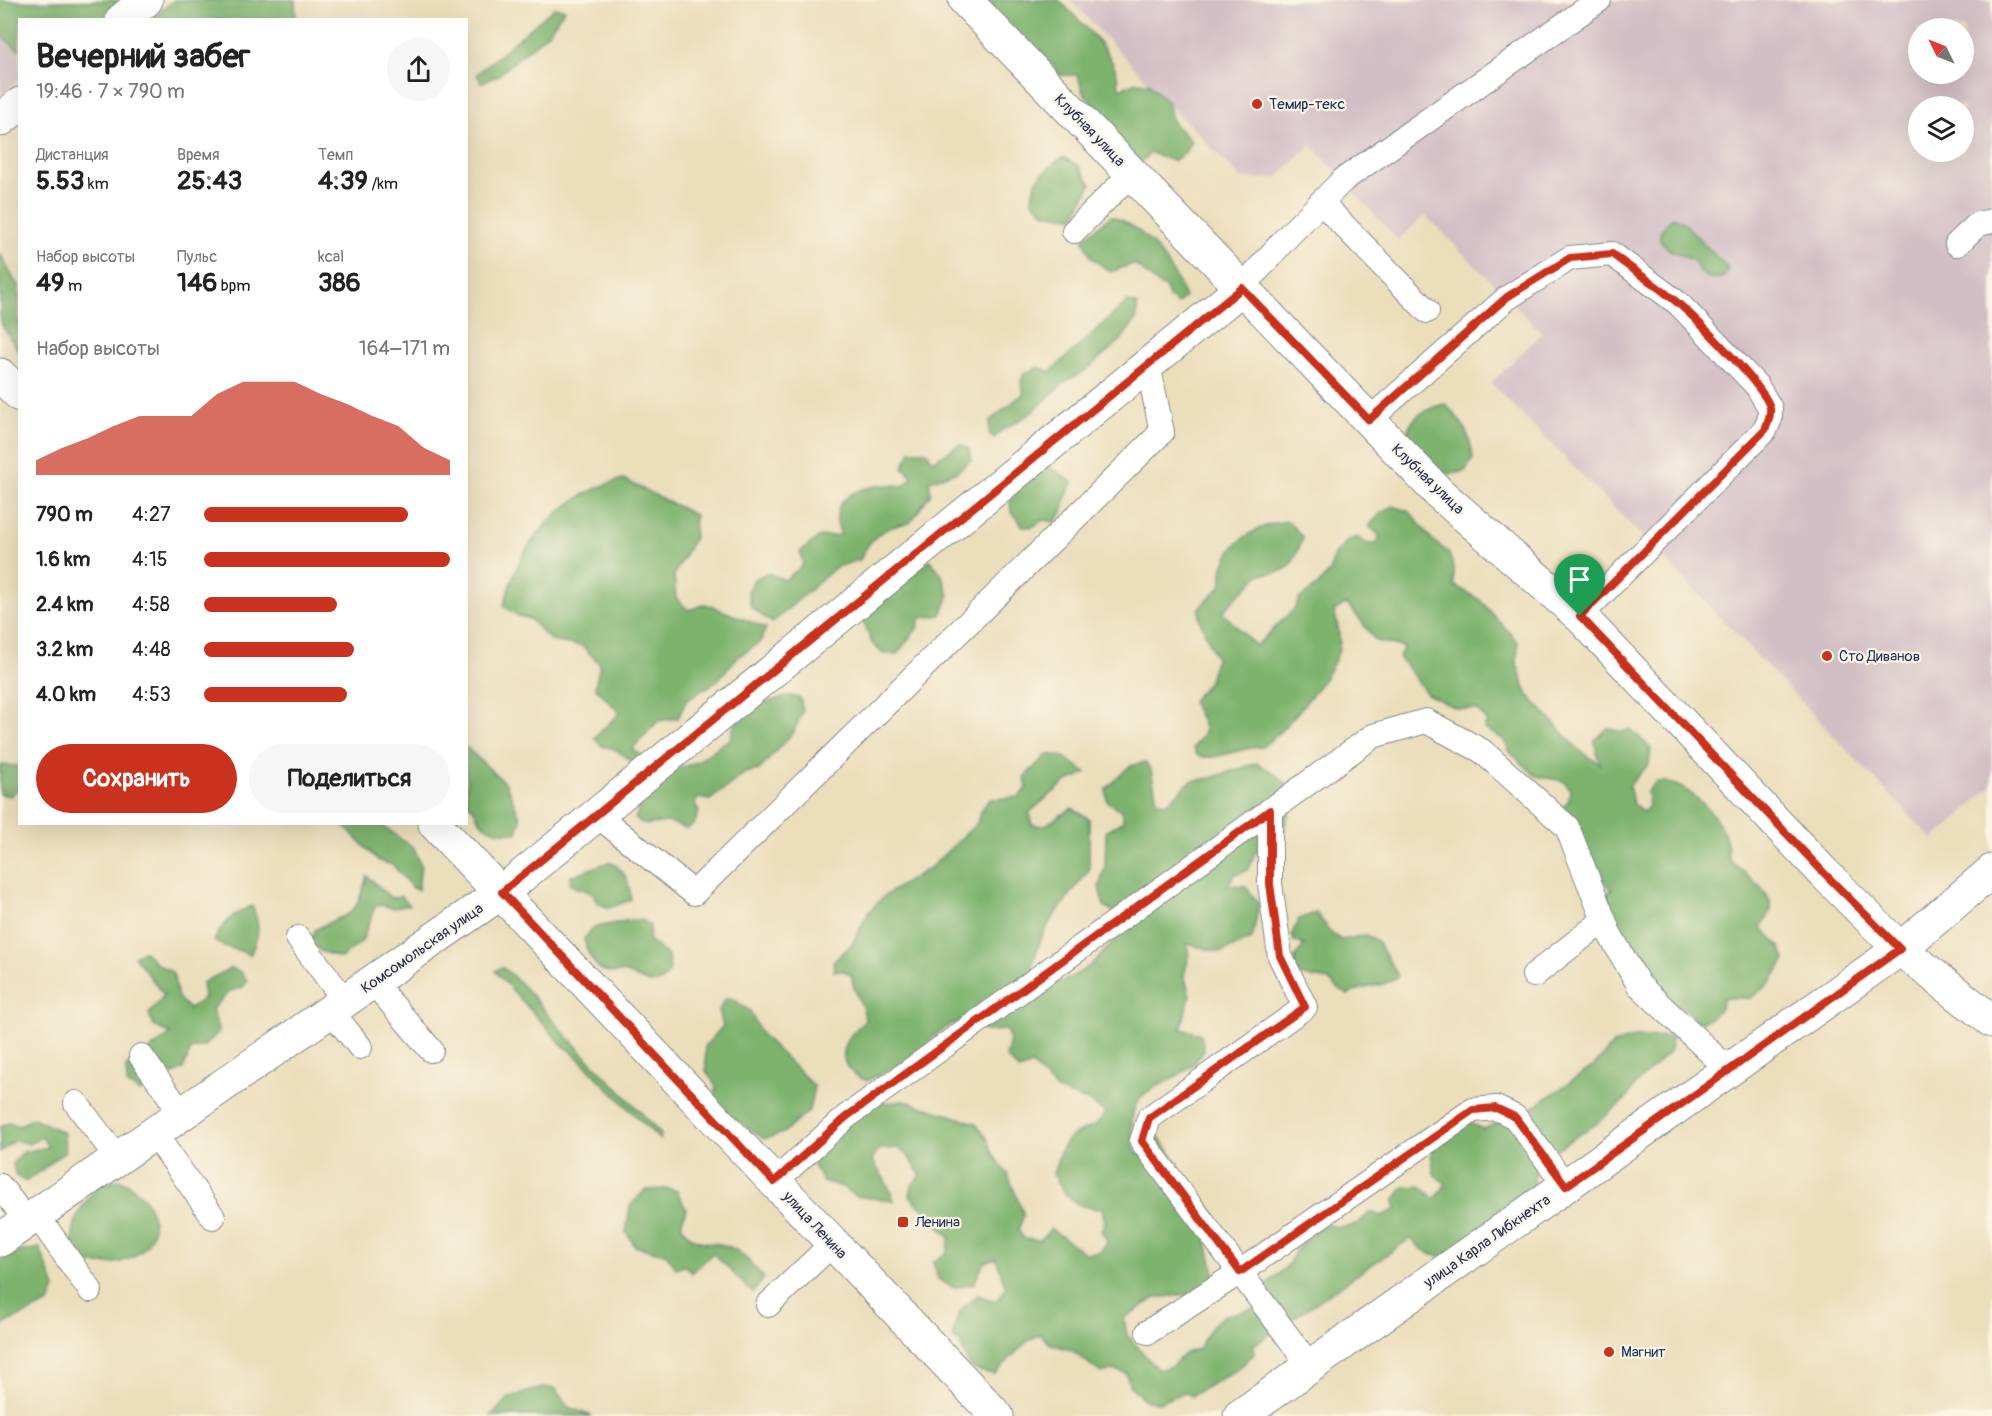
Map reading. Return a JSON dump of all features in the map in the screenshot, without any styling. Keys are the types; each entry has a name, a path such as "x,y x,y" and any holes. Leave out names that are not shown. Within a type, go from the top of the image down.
{"street":[{"path":"124,18 146,0"},
{"name":"Клубная улица","path":"965,0 1439,493 1580,616 1824,873 1900,949 1992,1021"},
{"path":"0,120 18,106"},
{"name":"Комсомольская улица","path":"0,1240 502,892 1242,288"},
{"path":"0,375 18,393"},
{"name":"улица Ленина","path":"436,825 997,1416"},
{"name":"улица Карла Либкнехта","path":"1240,1416 1900,949 1992,871"}],"lane":[{"path":"1242,288 1343,180 1597,1"},
{"path":"1074,231 1132,173"},
{"path":"1321,202 1427,311"},
{"path":"1957,244 1978,224 1992,220"},
{"path":"1369,420 1507,297 1570,258 1612,254 1679,304 1757,386 1770,408 1770,419 1765,430 1580,616"},
{"path":"597,814 694,893 1162,432 1148,365"},
{"path":"774,1182 846,1117 1373,736 1426,721 1482,751 1567,827 1604,920 1639,985 1729,1070"},
{"path":"1270,810 1270,884 1280,956 1305,1007 1149,1118 1142,1141 1310,1366"},
{"path":"1534,975 1604,920"},
{"path":"298,938 360,1047"},
{"path":"373,982 431,1050"},
{"path":"141,1056 182,1114"},
{"path":"76,1103 118,1159"},
{"path":"1148,1332 1240,1272 1473,1110 1496,1108 1515,1117 1566,1186"},
{"path":"154,1133 213,1217"},
{"path":"0,1186 32,1218 90,1290"},
{"path":"768,1305 832,1244"}],"shaded area":[{"path":"0,0 113,0 29,18 18,18 18,80 0,95"},
{"path":"1070,0 1992,0 1992,672 1990,674 1992,677 1992,786 1933,840 1671,566 1491,383 1542,333 1425,215 1398,240 1311,145 1276,179 1240,178"}],"green space":[{"path":"0,0 31,2 118,0 108,18 18,18 18,49 0,35"},
{"path":"174,0 295,0 296,18 152,18"},
{"path":"965,0 1059,0 1098,40 1113,63 1119,89 1136,82 1149,83 1169,104 1172,121 1191,141 1184,154 1173,161 1151,153 1136,166 1095,135 1097,111 1082,90 1078,75 1060,75 1050,62 1042,62"},
{"path":"554,8 565,9 548,33 497,76 481,83 477,74"},
{"path":"1063,157 1079,166 1091,184 1074,218 1045,213 1032,201 1034,187 1041,175"},
{"path":"1111,216 1135,229 1165,260 1185,297 1177,304 1169,297 1166,288 1133,264 1110,272 1091,257 1083,239"},
{"path":"1673,217 1685,224 1728,269 1724,277 1705,276 1694,261 1670,250 1660,240 1661,230"},
{"path":"0,253 18,284 18,350 0,322"},
{"path":"1127,302 1137,304 1137,318 1121,340 1085,371 1066,381 1030,414 1002,430 994,438 989,434 990,421 1024,393 1021,382 1024,373 1039,367 1050,372"},
{"path":"1445,404 1465,428 1473,459 1465,471 1452,474 1433,472 1405,439 1410,425 1419,415 1430,408"},
{"path":"960,444 969,449 972,459 956,472 929,481 931,493 910,523 901,524 879,534 860,560 836,567 772,623 751,607 748,592 754,579 767,573 785,580 803,565 800,552 819,537 841,535 837,523 838,510 843,501 861,490 872,487 903,486 913,477 903,467 911,451 926,451 933,461"},
{"path":"1039,467 1050,467 1073,483 1061,514 1055,522 1043,520 1032,527 1023,526 1011,511 1010,501"},
{"path":"623,479 695,515 694,538 674,575 676,598 688,610 706,604 766,628 760,642 738,657 717,681 686,701 678,718 658,721 632,749 643,756 646,763 640,767 615,749 602,746 594,738 620,713 595,687 600,664 582,646 551,641 530,619 518,616 504,606 520,562 545,525 580,497"},
{"path":"1393,506 1410,512 1433,541 1448,552 1454,568 1454,585 1480,600 1518,642 1517,664 1527,694 1580,751 1600,764 1594,741 1608,728 1622,732 1631,729 1651,749 1649,764 1629,786 1633,803 1643,812 1649,806 1647,792 1656,782 1667,783 1688,792 1716,819 1726,840 1728,859 1762,889 1771,903 1771,910 1761,927 1781,948 1785,960 1771,982 1751,998 1723,998 1721,1008 1711,1018 1701,1022 1695,1020 1686,1009 1672,1005 1661,992 1652,974 1621,940 1602,898 1612,889 1597,875 1560,811 1569,800 1570,789 1564,781 1536,776 1510,752 1503,739 1484,729 1487,721 1477,710 1456,708 1427,694 1399,657 1404,647 1376,641 1352,609 1345,604 1334,611 1339,639 1335,659 1307,701 1282,729 1262,747 1213,757 1198,756 1193,748 1204,729 1192,701 1208,683 1216,658 1200,621 1199,608 1222,585 1222,572 1232,549 1251,533 1275,523 1288,521 1303,538 1290,566 1279,572 1260,574 1222,612 1256,646 1295,608 1300,598 1317,586 1331,570 1332,559 1347,541 1357,537 1367,544 1377,544 1379,535 1369,526 1381,513"},
{"path":"930,560 941,573 949,595 941,615 920,618 918,627 897,654 883,654 872,643 862,618"},
{"path":"790,696 800,698 803,711 794,731 759,770 745,773 710,800 697,798 695,805 699,811 694,824 687,829 668,822 647,825 635,818 647,793 675,767 698,761 731,739 737,720 751,708"},
{"path":"468,749 506,784 521,819 517,833 489,829 480,821 473,807 468,804"},
{"path":"1048,754 1064,757 1086,773 1065,782 1029,813 1032,825 1044,826 1072,808 1089,819 1089,870 1051,920 1041,938 1032,966 1039,977 1050,985 1073,977 1092,964 1108,948 1122,928 1113,911 1104,906 1099,888 1105,867 1106,831 1123,821 1122,811 1107,801 1106,789 1130,766 1145,762 1151,770 1157,800 1166,804 1191,781 1210,778 1257,763 1282,780 1291,791 1293,798 1284,832 1273,843 1255,853 1248,870 1234,875 1228,885 1245,886 1259,904 1252,939 1221,952 1187,944 1189,957 1184,975 1190,995 1181,1029 1201,1034 1204,1051 1191,1066 1140,1098 1134,1110 1132,1128 1136,1153 1142,1154 1154,1131 1179,1164 1173,1195 1194,1200 1200,1194 1216,1216 1207,1242 1216,1281 1199,1293 1155,1298 1124,1318 1127,1335 1158,1370 1172,1366 1185,1353 1198,1349 1213,1325 1223,1316 1255,1308 1256,1294 1287,1266 1299,1246 1324,1224 1337,1227 1349,1226 1360,1221 1370,1212 1381,1216 1396,1210 1394,1201 1404,1187 1420,1186 1435,1199 1446,1184 1434,1174 1431,1152 1467,1122 1483,1129 1523,1114 1595,1065 1613,1044 1637,1037 1673,1036 1669,1052 1635,1085 1626,1099 1595,1125 1545,1156 1537,1167 1532,1189 1532,1210 1468,1246 1442,1255 1426,1252 1411,1238 1254,1345 1254,1354 1238,1369 1191,1396 1185,1392 1160,1402 1146,1401 1130,1386 1126,1373 1113,1370 1101,1373 1071,1350 1049,1343 1040,1334 1025,1343 995,1374 974,1369 967,1362 960,1342 953,1338 954,1330 957,1318 972,1299 978,1295 996,1301 1006,1288 996,1258 984,1263 974,1283 954,1288 938,1279 933,1262 948,1252 949,1237 910,1196 912,1185 921,1175 908,1156 898,1148 879,1149 872,1159 894,1201 855,1196 843,1187 823,1181 813,1166 817,1153 865,1104 905,1101 975,1123 987,1138 993,1154 1008,1175 1024,1215 1018,1230 1024,1239 1040,1240 1051,1229 1085,1253 1099,1252 1108,1242 1101,1231 1105,1222 1102,1209 1077,1204 1062,1189 1053,1174 1067,1141 1095,1124 1106,1113 1088,1101 1057,1090 1032,1065 1019,1070 1006,1057 1010,1040 1006,1030 985,1031 967,1020 951,1024 933,1037 920,1055 867,1081 856,1075 845,1061 844,1053 850,1036 865,1021 863,1009 854,988 852,976 844,971 834,971 833,962 852,944 868,913 884,896 931,867 977,823 981,810 990,799 1019,797 1027,787 1024,777"},
{"path":"0,765 18,766 18,790 10,796 0,794"},
{"path":"343,825 382,825 414,849 421,865 418,890 412,888 393,865 379,861"},
{"path":"609,862 619,868 626,877 631,900 609,908 597,903 593,893 570,885 571,876"},
{"path":"367,876 391,898 401,896 409,905 393,908 376,904 362,941 341,958 320,951 311,942 315,930 350,913 363,891"},
{"path":"252,906 257,919 258,931 250,955 214,941 230,919"},
{"path":"1316,913 1333,935 1342,940 1366,935 1377,941 1398,976 1385,983 1348,995 1329,981 1303,976 1299,973 1294,969 1295,957 1304,945 1294,941 1292,934 1299,919"},
{"path":"630,920 643,920 650,926 649,940 668,956 670,971 661,982 646,982 624,972 607,972 594,963 589,954 584,939 593,928"},
{"path":"144,951 156,963 173,973 178,998 189,1009 204,998 202,983 231,968 241,972 247,981 242,988 230,991 212,1009 219,1032 204,1046 191,1049 183,1069 172,1075 159,1069 151,1083 140,1092 127,1084 126,1067 171,1034 154,1026 149,1014 164,995 134,956"},
{"path":"502,967 519,982 577,1047 661,1134 660,1140 570,1050 563,1046 495,971"},
{"path":"725,999 733,999 750,1011 761,1034 814,1086 809,1111 783,1133 764,1139 737,1120 713,1110 716,1086 706,1071 705,1046 723,1026 719,1010"},
{"path":"34,1118 64,1133 65,1152 24,1181 15,1175 13,1163 23,1152 48,1147 42,1137 29,1144 15,1140 0,1152 0,1127 9,1122 18,1126"},
{"path":"121,1180 138,1192 149,1206 153,1220 152,1234 146,1246 135,1256 119,1262 87,1264 72,1251 75,1222 86,1201 99,1184"},
{"path":"645,1190 677,1191 686,1209 681,1225 692,1238 736,1250 764,1278 753,1293 713,1253 692,1273 686,1266 676,1268 667,1255 635,1246 626,1232 630,1206"},
{"path":"40,1248 55,1288 49,1303 0,1326 0,1260 22,1251"},
{"path":"542,1387 555,1389 568,1407 592,1416 491,1416 509,1398"}],"place":[{"name":"Темир-текс","path":"1257,104"},
{"name":"Сто Диванов","path":"1827,656"},
{"name":"Ленина","path":"903,1222"},
{"name":"Магнит","path":"1609,1352"}],"route":[{"path":"1612,254 1679,304 1765,396 1770,408 1770,419 1765,430 1580,616 1824,873 1900,949 1566,1186 1515,1117 1496,1108 1473,1110 1240,1272 1142,1141 1149,1118 1305,1007 1280,956 1270,884 1270,810 846,1117 774,1182 502,892 1242,288 1369,420 1507,297 1570,258 1612,254"}]}
